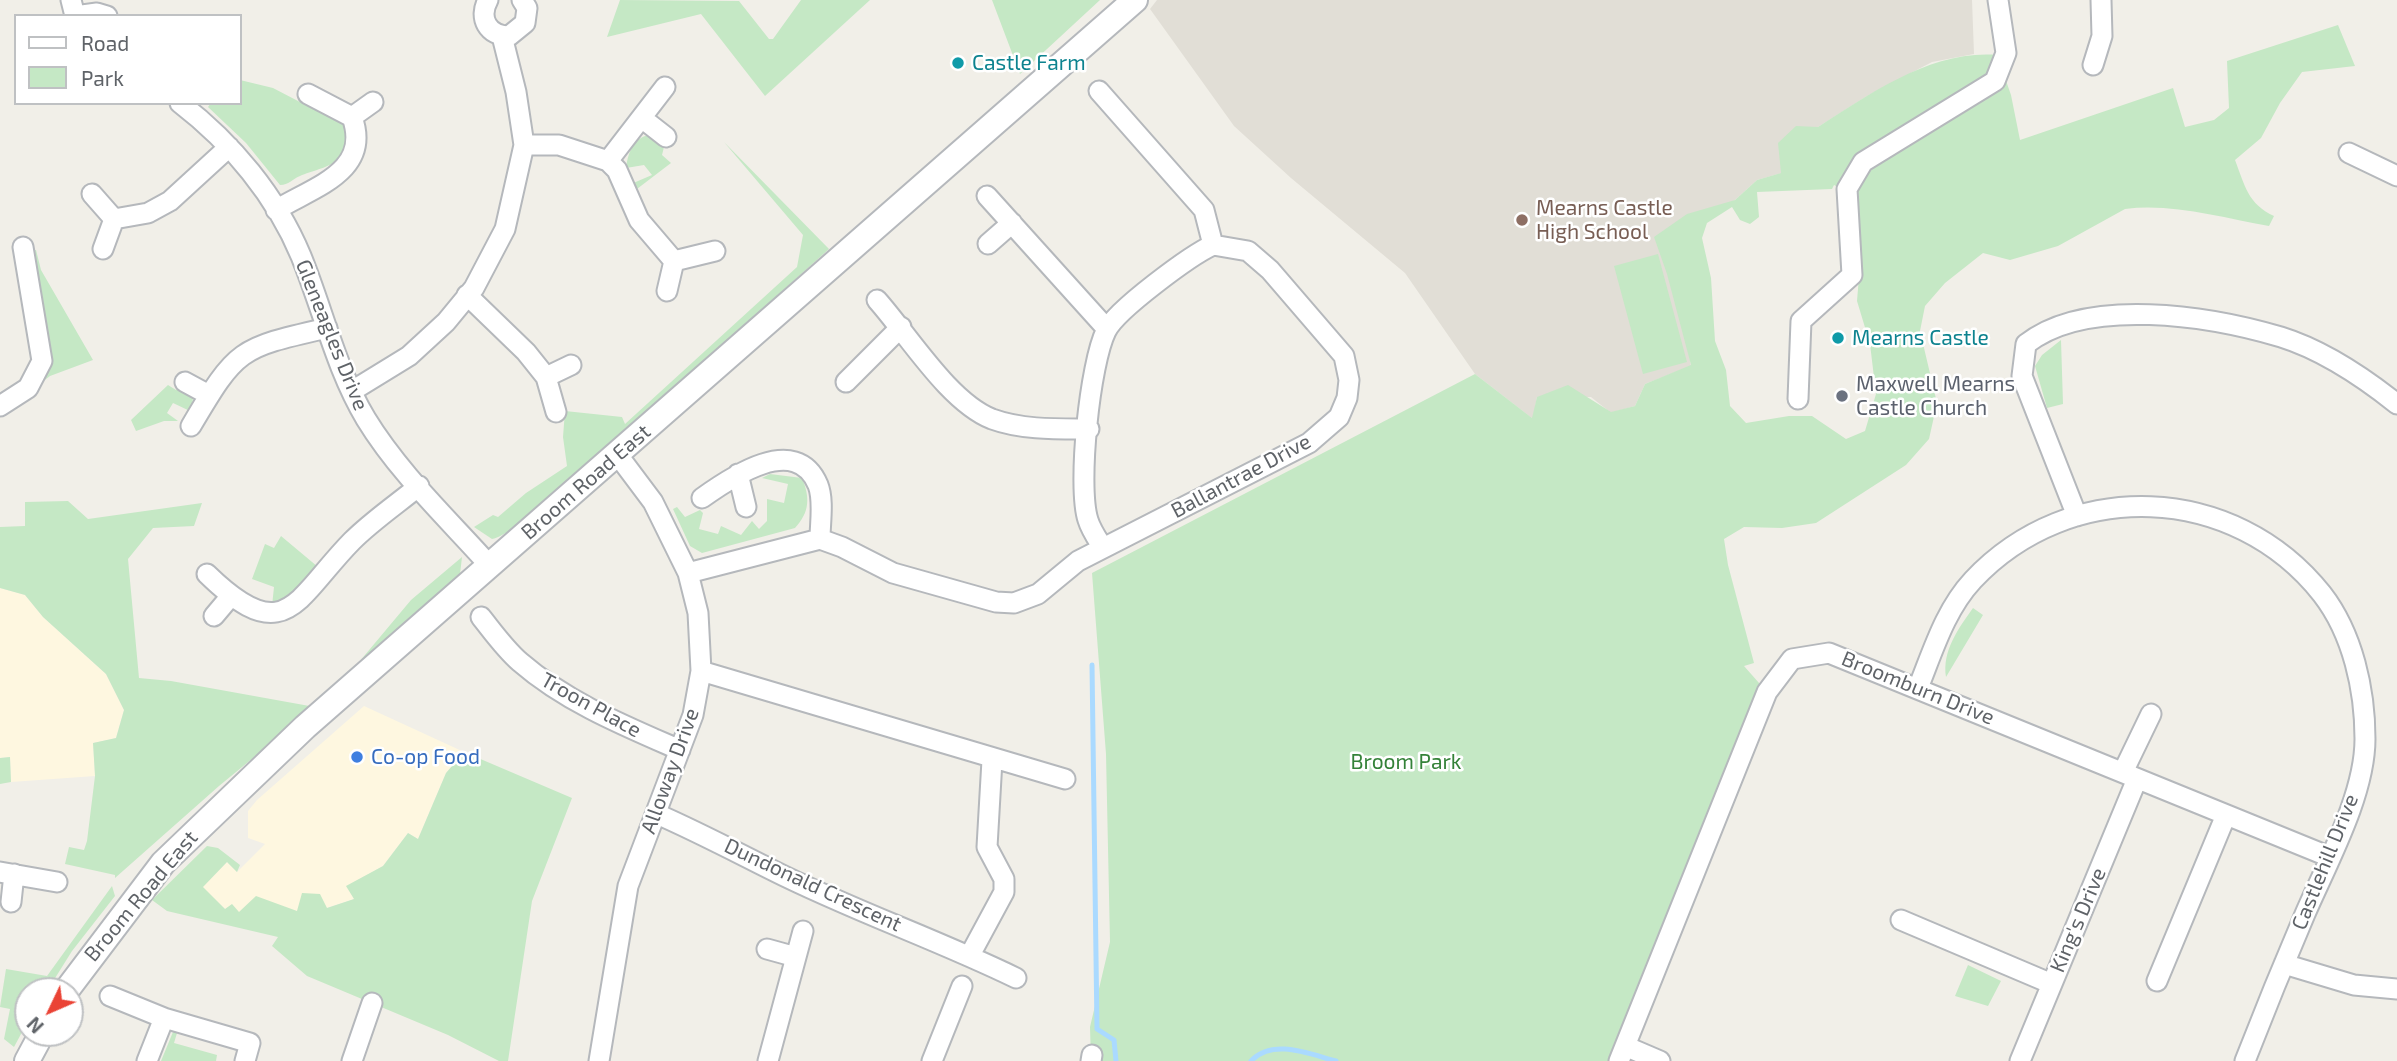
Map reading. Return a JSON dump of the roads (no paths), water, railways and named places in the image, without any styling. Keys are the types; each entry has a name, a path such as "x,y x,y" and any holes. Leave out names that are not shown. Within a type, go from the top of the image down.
{"street":[{"path":"488,0 483,14 485,22 488,28 502,36 516,33 526,23 527,8 522,0"},
{"name":"Broom Road East","path":"77,977 163,863 312,721 1135,0"},
{"path":"1798,399 1801,321 1852,275 1847,190 1863,162 1995,81 2006,53 1998,0"},
{"path":"2093,65 2102,36 2101,0"},
{"path":"352,391 409,356 446,322 467,295 505,229 524,145 516,92 502,36"},
{"path":"608,161 665,87"},
{"path":"1099,91 1204,210 1213,245 1192,255 1107,329 1093,387 1083,480 1088,521 1103,548"},
{"path":"276,209 340,174 350,162 357,131 352,117 308,94"},
{"path":"352,117 373,102"},
{"name":"Gleneagles Drive","path":"182,105 229,147 276,209 300,255 352,391 381,441 490,566"},
{"path":"643,119 666,137"},
{"path":"524,145 559,145 608,161 617,170 639,220 674,261"},
{"path":"114,219 148,213 170,201 229,147"},
{"path":"2349,153 2397,176"},
{"path":"92,194 114,219"},
{"path":"987,196 1107,329"},
{"path":"103,249 114,219"},
{"path":"988,244 1012,223"},
{"name":"Ballantrae Drive","path":"820,539 894,573 996,602 1014,603 1038,594 1078,562 1103,548 1309,443 1339,416 1347,398 1349,380 1345,356 1270,270 1248,251 1213,245"},
{"path":"0,406 28,388 42,361 23,247"},
{"path":"674,261 715,251"},
{"path":"667,291 674,261"},
{"path":"467,295 526,352 546,377 556,412"},
{"path":"877,300 951,391 972,408 994,419 1043,429 1089,429"},
{"path":"2077,516 2022,376 2026,344 2044,330 2069,321 2118,315 2185,318 2283,338 2329,359 2372,384 2397,404"},
{"path":"846,382 901,327"},
{"path":"191,426 229,365 244,352 263,343 327,328"},
{"path":"546,377 571,365"},
{"path":"185,382 209,395"},
{"name":"Alloway Drive","path":"599,1061 628,886 693,715 701,671 698,614 688,573 653,502 617,454"},
{"path":"688,573 820,539 819,487 803,467 796,463 768,461 738,474 702,498"},
{"path":"738,474 746,506"},
{"path":"207,574 230,597 253,609 272,614 292,608 307,595 352,541 419,486"},
{"name":"Castlehill Drive","path":"1918,688 1943,625 1972,581 2029,535 2077,516 2114,507 2169,506 2220,519 2258,539 2292,562 2323,596 2350,646 2360,680 2365,741 2354,795 2245,1061"},
{"path":"214,616 230,597"},
{"name":"Troon Place","path":"481,617 515,658 544,682 605,716 680,750"},
{"name":"Broomburn Drive","path":"1622,1054 1767,692 1792,659 1829,653 2330,857"},
{"path":"701,671 992,760 1065,779"},
{"name":"King's Drive","path":"2020,1061 2052,984 2151,714"},
{"path":"970,955 1000,906 1004,892 1003,879 987,847 992,760"},
{"name":"Dundonald Crescent","path":"657,814 733,848 772,870 970,955 1016,978"},
{"path":"2157,981 2226,815"},
{"path":"11,901 7,873 57,882"},
{"path":"1901,920 2052,984"},
{"path":"768,1061 803,932"},
{"path":"767,949 796,957"},
{"path":"2284,964 2354,985 2397,989"},
{"path":"932,1061 962,986"},
{"path":"110,996 164,1018 250,1044 246,1061"},
{"path":"352,1061 372,1003"},
{"path":"147,1061 164,1018"},
{"path":"1622,1054 1660,1061"}],"waterway":[{"path":"1092,665 1097,1029 1114,1040 1116,1061"},
{"path":"1251,1061 1260,1054 1280,1049 1336,1061"}],"place":[{"name":"Castle Farm","path":"958,63"},
{"name":"Mearns Castle High School","path":"1522,220"},
{"name":"Mearns Castle","path":"1838,338"},
{"name":"Maxwell Mearns Castle Church","path":"1842,396"},
{"name":"Co-op Food","path":"357,757"}],"park label":[{"name":"Broom Park","path":"1406,762"}]}
